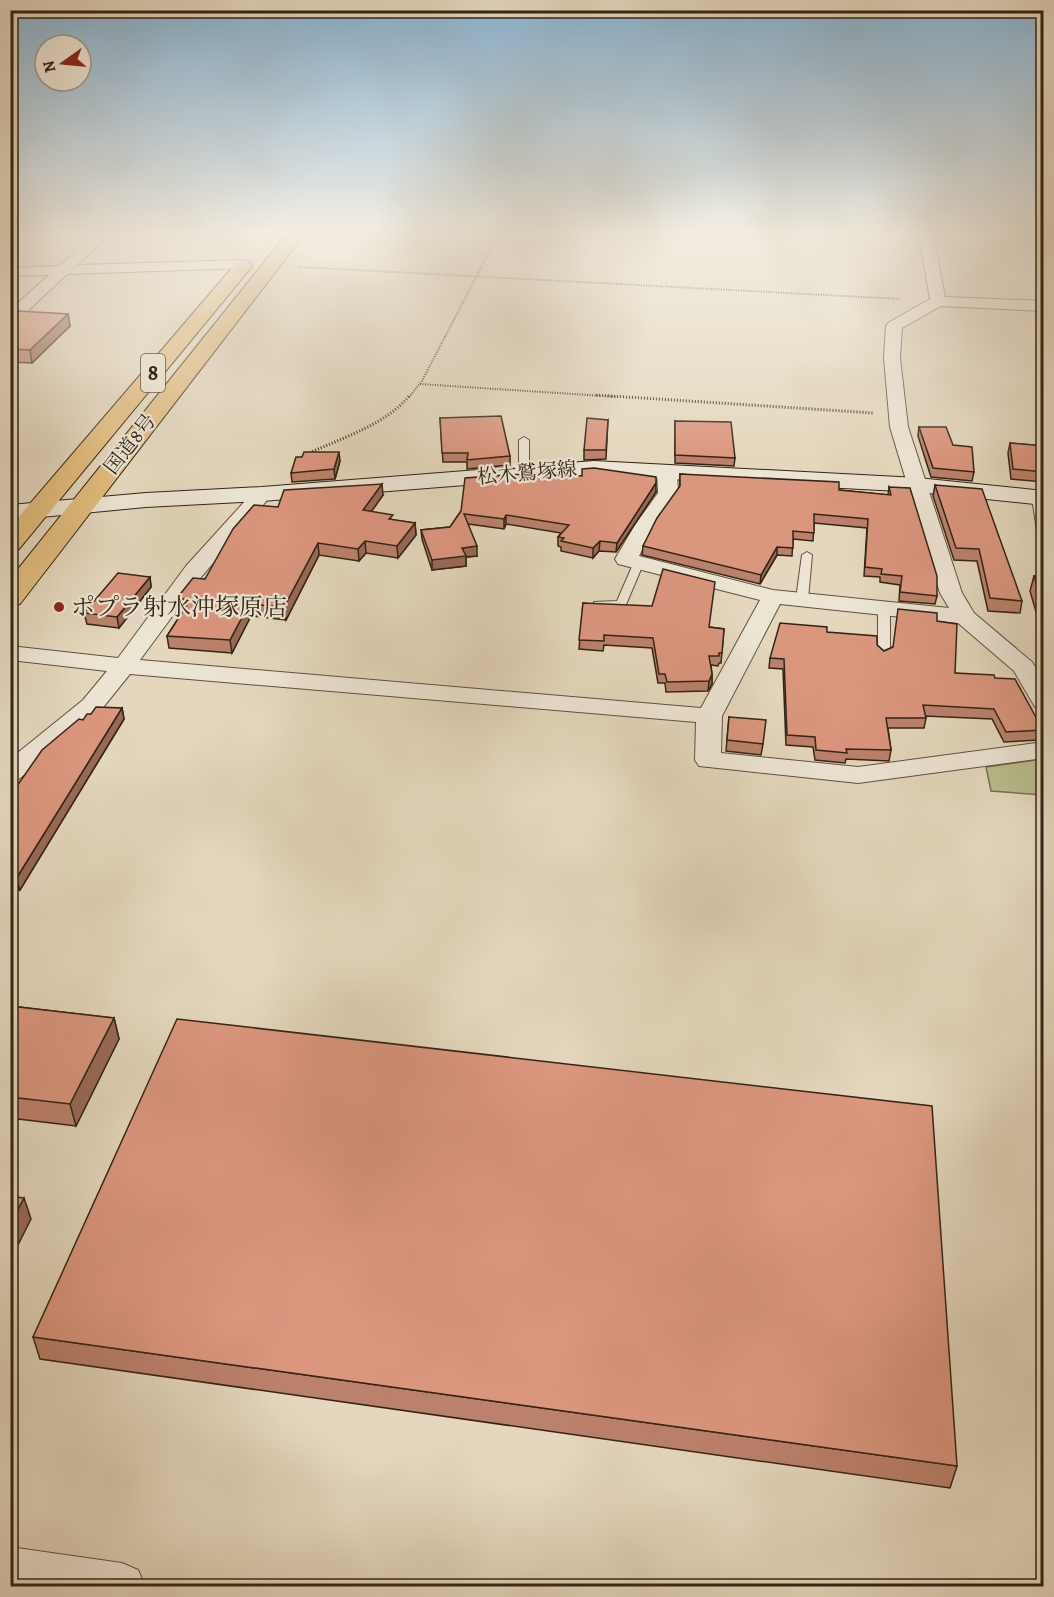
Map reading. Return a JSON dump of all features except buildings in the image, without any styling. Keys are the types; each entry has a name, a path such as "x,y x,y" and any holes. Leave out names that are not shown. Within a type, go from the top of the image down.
{"highway":[{"name":"国道8号","path":"10,544 207,310"},
{"name":"国道8号","path":"10,598 237,310"}],"main road":[{"name":"松木鷲塚線","path":"10,513 594,468 918,485 1040,498"}],"street":[{"path":"923,310 894,326 892,358 899,427 951,593 965,617 1024,667 1044,702"},
{"path":"667,471 668,493 645,525 626,559 773,597 965,617"},
{"path":"10,772 92,705 124,666 194,571 264,494"},
{"path":"773,597 709,716 708,760 858,775 1044,750"},
{"path":"10,653 124,666 709,716"},
{"path":"10,1569 122,1587"}],"lane":[{"path":"524,440 524,473"},
{"path":"1040,498 1044,543"},
{"path":"802,599 807,555"},
{"path":"584,604 621,604 639,562"},
{"path":"884,608 884,655"}],"path":[{"path":"264,494 281,472 310,452 377,421 402,405 420,384 458,310"},
{"path":"420,384 898,414"}],"green space":[{"path":"1043,759 1043,795 991,791 986,767"}],"place":[{"name":"ポプラ射水沖塚原店","path":"59,607"}]}
